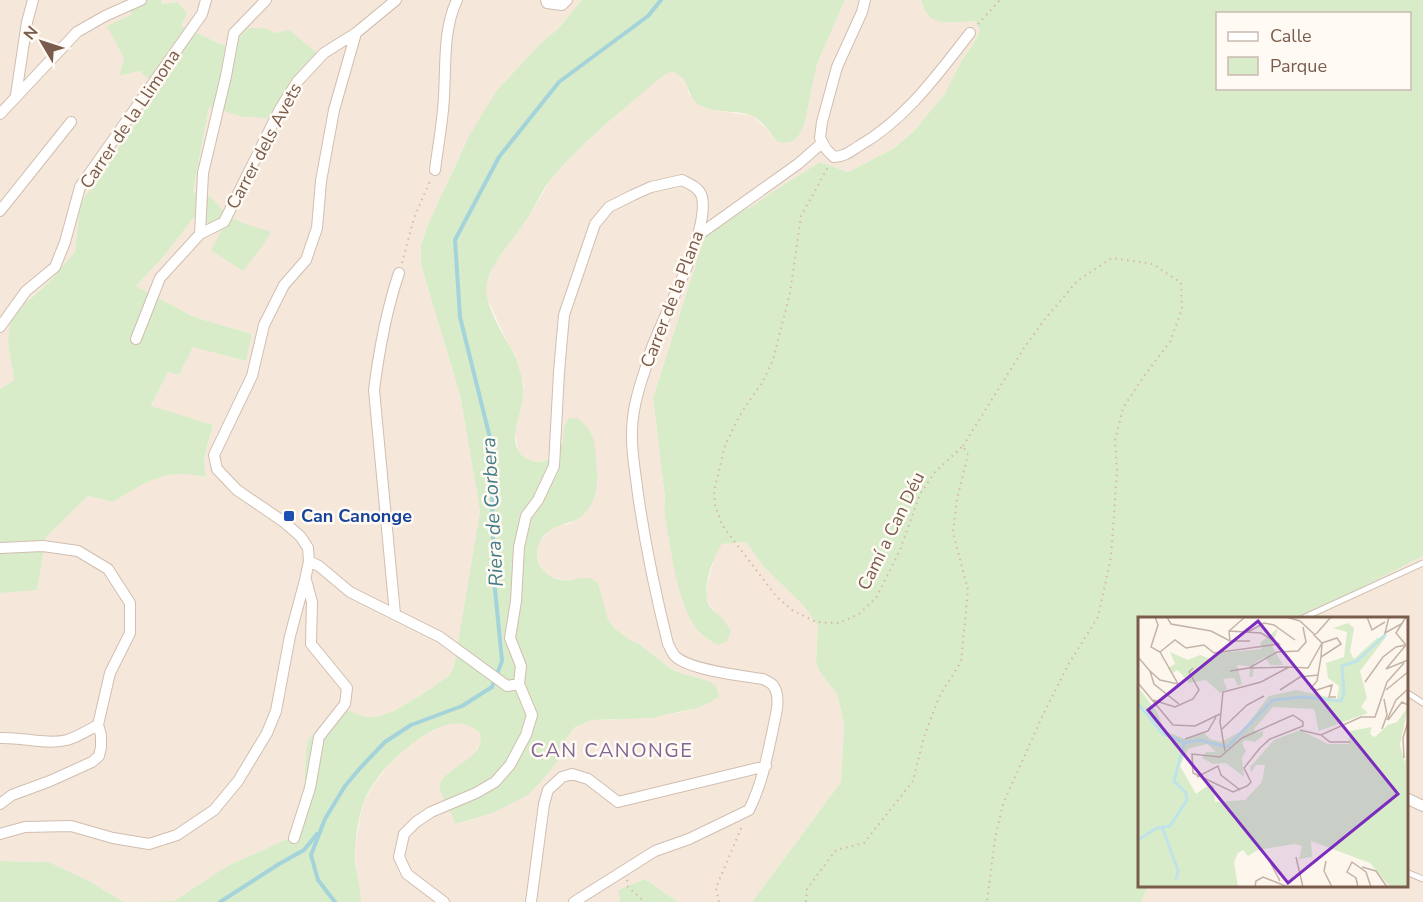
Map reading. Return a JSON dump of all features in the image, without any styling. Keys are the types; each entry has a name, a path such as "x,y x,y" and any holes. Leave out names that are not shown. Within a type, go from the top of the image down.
{"street":[{"path":"16,96 27,22 33,0"},
{"path":"0,114 77,32 141,0"},
{"name":"Carrer de la Llimona","path":"0,327 26,291 55,267 65,242 80,187 202,14 207,0"},
{"path":"200,234 203,173 234,33 266,0"},
{"name":"Carrer dels Avets","path":"136,339 160,278 200,234 224,222 280,109 297,82 324,53 356,33 396,0"},
{"path":"435,170 444,98 449,20 457,0"},
{"path":"546,0 547,3 562,6 567,0"},
{"path":"865,0 862,12 837,67 827,98 820,133 822,143 834,157 845,155 893,123 933,80 970,33"},
{"path":"0,834 25,827 71,826 113,838 149,844 177,836 214,810 237,782 267,734 276,711 287,651 306,579 309,561 308,548 301,537 284,522 237,490 217,469 214,455 252,376 264,325 284,285 306,260 317,228 321,181 334,110 356,33"},
{"path":"0,211 71,122"},
{"path":"697,236 798,164 822,143"},
{"name":"Carrer de la Plana","path":"444,902 406,874 399,857 404,834 416,822 431,812 476,793 495,782 510,765 526,735 532,715 519,684 521,666 510,639 516,601 519,547 526,516 538,500 554,466 564,315 595,224 609,207 651,187 682,180 699,191 702,198 702,211 697,236 656,336 633,412 632,433 636,479 658,604 668,644 675,656 687,663 704,668 763,679 775,688 777,702 766,766 756,798 749,810"},
{"path":"395,615 374,390 392,294 399,273"},
{"path":"0,548 43,546 78,551 108,569 130,603 130,633 110,673 98,725 101,735 99,756 92,762 50,781 12,795 0,804"},
{"path":"309,561 319,566 350,592 440,637 507,686 519,684"},
{"path":"294,838 310,788 319,737 345,704 347,688 311,644 312,602 306,579"},
{"path":"0,738 67,740 98,725"},
{"path":"531,902 544,804 548,790 562,777 572,774 588,779 618,802 766,766"},
{"path":"1408,798 1423,806"},
{"path":"574,902 655,851 689,839 749,810"}],"lane":[{"path":"1305,617 1423,563"},
{"path":"1408,693 1423,703"},
{"path":"1408,872 1423,879"}],"path":[{"path":"970,33 1000,0"},
{"name":"Camí a Can Déu","path":"834,157 801,216 790,292 773,360 762,383 736,422 725,446 714,491 715,506 722,525 776,596 792,610 816,622 839,623 859,614 876,597 900,550 920,494 934,472 963,446 1024,348 1077,281 1112,258 1153,264 1181,283 1182,309 1170,342 1123,408 1115,441 1117,471 1111,557 1098,617 1068,665 1003,804 995,839 987,902"},
{"path":"399,273 414,218 435,170"},
{"path":"806,902 807,889 836,850 864,843 913,781 924,737 940,695 961,662 968,590 953,532 957,499 968,455 963,446"},
{"path":"719,902 716,888 749,810"},
{"path":"626,870 628,888 645,902"}],"shaded area":[{"path":"0,0 125,0 132,14 108,26 124,58 119,76 140,71 159,88 80,204 75,252 49,282 29,299 8,343 14,380 0,389"},
{"path":"161,0 582,0 558,29 542,42 497,90 463,148 428,224 421,245 421,265 460,395 480,511 454,666 450,675 394,711 376,717 358,714 322,723 308,740 304,791 292,837 229,865 174,901 124,902 89,881 49,862 0,861 0,593 37,589 46,537 88,496 113,502 138,486 158,477 182,473 206,477 204,458 213,425 151,407 168,372 179,375 193,346 245,361 252,334 194,317 136,286 164,256 194,217 222,230 243,271 262,247 243,223 193,192 209,107 243,117 268,118 289,85 317,54 231,48 180,26"},
{"path":"845,0 921,0 928,16 947,22 975,21 980,30 939,102 914,131 893,149 848,172 820,162 753,206 736,213 711,229 704,238 653,398 665,499 664,510 684,605 693,624 701,634 718,614 710,606 706,596 716,553 722,544 746,542 764,567 804,606 818,626 816,662 819,671 837,694 844,724 841,782 752,902 678,902 645,879 618,890 620,902 361,902 355,847 365,800 392,761 421,737 445,725 455,723 472,726 480,733 480,743 475,752 442,780 440,789 457,824 493,813 528,795 558,761 564,742 575,727 592,720 677,713 695,709 703,705 716,687 709,681 671,669 614,628 608,619 600,592 578,579 569,581 551,577 543,571 537,553 538,544 550,530 559,525 569,524 583,515 593,500 598,482 564,427 564,437 560,446 545,460 536,463 525,459 518,451 515,431 524,385 515,354 509,346 485,291 495,263 529,217 550,180 604,126 663,75 672,71 681,76 689,94 702,107 753,116 771,135 805,122 817,64"},
{"path":"1423,556 1423,902 1141,902 1148,887 1408,887 1408,617 1304,617"}],"green space":[{"path":"125,0 161,0 163,4 177,2 187,13 181,26 230,48 248,28 265,28 275,33 289,30 317,53 289,85 268,118 243,117 209,107 193,192 211,197 227,215 271,232 262,247 243,271 211,250 222,230 194,217 164,256 136,286 194,317 252,334 246,361 193,347 179,375 168,372 151,406 213,425 204,458 206,477 182,474 164,476 146,483 113,502 88,496 46,537 37,590 0,593 0,389 14,380 8,343 11,316 49,282 75,252 80,204 159,89 140,71 119,76 124,58 107,26 132,14"},
{"path":"582,0 845,0 817,64 805,122 796,139 784,143 778,142 762,123 751,115 701,106 693,99 683,79 672,71 664,75 605,125 551,179 529,217 498,259 487,283 486,291 491,309 516,358 523,381 523,397 515,442 518,450 532,461 546,460 561,445 568,419 578,418 594,440 597,488 589,509 575,521 558,526 546,533 537,550 539,564 546,573 556,579 591,578 598,583 608,619 614,628 671,669 709,681 716,686 719,696 695,709 652,718 592,720 575,727 564,742 558,761 528,795 493,813 456,824 441,792 441,782 450,771 477,750 480,733 457,723 440,727 424,735 393,760 376,781 364,802 355,849 361,902 124,902 174,901 229,865 292,837 304,791 308,740 322,723 329,716 339,712 349,711 366,717 376,717 394,711 450,675 454,666 480,511 460,395 421,265 421,245 428,224 469,136 497,90 542,42 558,29"},
{"path":"921,0 1423,0 1423,556 1304,617 1138,617 1138,887 1148,887 1141,902 752,902 841,782 844,724 837,694 819,671 816,662 818,626 804,606 764,567 746,542 722,544 707,582 709,605 731,631 727,641 718,645 693,624 682,599 671,553 664,510 665,498 653,398 704,238 711,229 736,213 753,206 820,162 848,172 893,149 914,131 944,95 980,30 975,21 936,21 926,12"},
{"path":"0,861 49,862 89,881 124,902 0,902"},
{"path":"645,879 678,902 620,902 618,890"}],"waterway":[{"name":"Riera de Corbera","path":"335,902 318,880 311,855 325,819 345,786 385,742 411,725 462,706 492,687 502,661 494,579 491,442 460,317 455,240 499,157 559,82 648,16 661,0"},
{"path":"220,902 304,850 317,834"}],"place":[{"name":"Can Canonge","path":"289,516"}],"district":[{"name":"CAN CANONGE","path":"612,750"}]}
